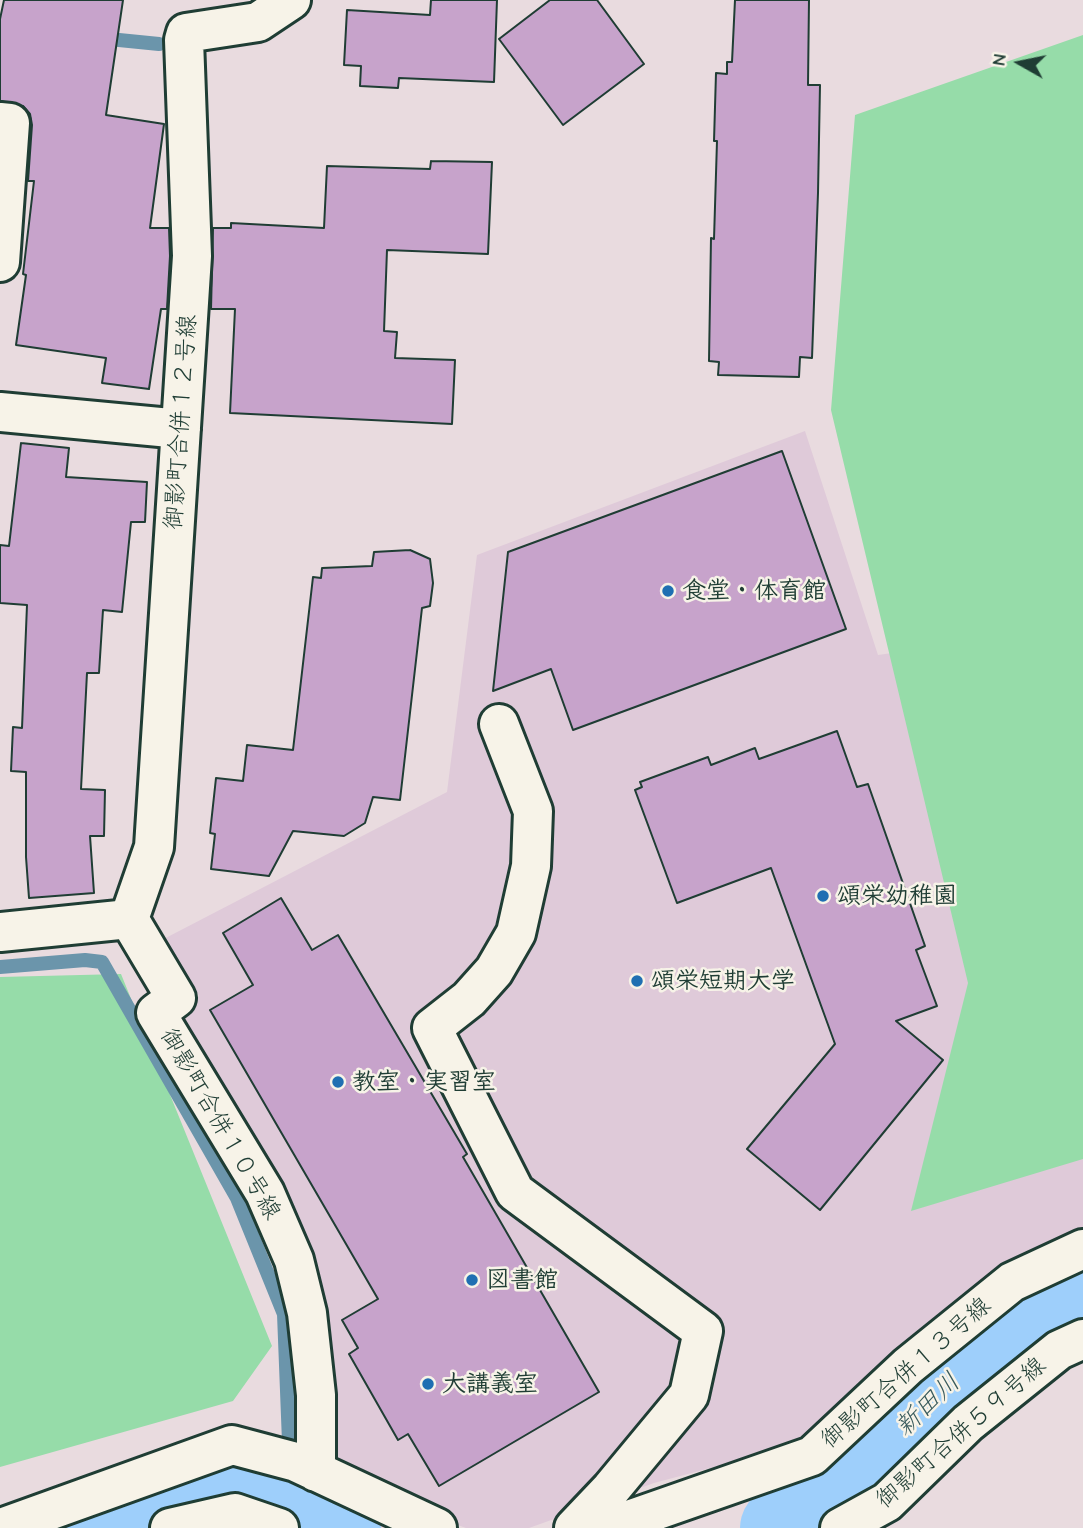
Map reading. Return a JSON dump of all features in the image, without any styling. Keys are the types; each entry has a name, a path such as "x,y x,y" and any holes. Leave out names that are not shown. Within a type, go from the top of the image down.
{"street":[{"name":"御影町合併１２号線","path":"129,919 153,847 181,429 192,256 189,16 258,22 291,0"},
{"path":"0,122 10,123 0,262"},
{"path":"0,412 181,429"},
{"path":"499,724 533,811 531,866 516,933 494,971 469,999 432,1028 515,1192 703,1331 689,1395 611,1489 574,1528"},
{"path":"0,932 129,919"},
{"name":"御影町合併１０号線","path":"129,919 176,998 156,1013 265,1193 294,1260 307,1313 316,1395 316,1472"},
{"name":"御影町合併１３号線","path":"606,1528 812,1456 908,1366 1012,1282 1083,1250"},
{"name":"御影町合併５９号線","path":"840,1528 887,1502 968,1423 1059,1350 1083,1339"},
{"path":"1,1528 232,1445 296,1462 437,1528"},
{"path":"170,1528 235,1513 279,1528"}],"shaded area":[{"name":"頌栄短期大学","path":"805,431 878,655 927,648 1083,790 1083,1235 1003,1271 793,1446 654,1483 529,1528 466,1528 425,1513 333,1466 327,1388 173,1013 199,996 179,960 167,965 156,943 447,792 477,555"}],"green space":[{"path":"1083,35 1083,1159 911,1211 968,983 831,410 855,115"},
{"path":"121,974 272,1346 233,1401 0,1467 0,977"}],"building":[{"path":"4,0 123,0 106,115 164,124 150,228 169,228 167,309 161,309 149,389 102,383 106,358 16,345 26,275 23,274 34,181 28,181 32,125 30,114 23,106 0,101 0,19"},
{"path":"431,0 497,0 494,82 399,78 398,88 360,86 361,66 344,65 347,10 430,15"},
{"path":"550,0 597,0 644,64 563,125 499,39"},
{"path":"735,0 809,0 808,85 820,85 818,193 812,358 800,357 799,377 718,375 719,362 709,361 711,238 714,239 717,141 714,141 716,73 727,74 727,62 732,62"},
{"path":"431,161 492,162 488,254 387,250 384,331 397,332 395,358 455,360 452,424 230,413 235,309 211,309 213,228 231,228 231,223 324,228 327,166 430,169"},
{"path":"21,443 69,448 66,477 147,482 145,522 131,522 122,612 103,610 99,673 87,673 81,789 105,790 104,836 90,836 94,893 29,898 26,772 11,771 13,727 22,728 27,605 0,603 0,545 9,546"},
{"name":"食堂・体育館","path":"782,451 846,629 573,730 551,669 493,691 508,552"},
{"path":"410,550 430,559 433,583 430,606 422,608 400,800 373,797 365,823 344,836 293,831 269,876 211,869 215,834 210,833 216,778 243,781 247,745 293,750 313,577 321,578 322,568 372,566 374,552"},
{"path":"837,731 857,787 868,784 925,946 916,950 937,1006 896,1021 943,1060 820,1210 747,1149 835,1044 771,868 677,903 635,790 642,787 640,782 708,757 711,765 755,748 759,759"},
{"path":"281,898 312,950 338,935 467,1154 463,1157 599,1392 439,1486 408,1434 398,1440 349,1354 358,1348 342,1320 378,1299 210,1010 253,985 223,933"}],"waterway":[{"path":"99,38 159,44"},
{"path":"0,967 85,960 102,962 237,1198 284,1314 289,1442 282,1496"},
{"name":"新田川","path":"782,1528 830,1501 994,1340 1083,1296"},
{"name":"新田川","path":"97,1528 208,1494 282,1496 339,1528"}],"place":[{"name":"食堂・体育館","path":"668,591"},
{"name":"頌栄幼稚園","path":"823,896"},
{"name":"頌栄短期大学","path":"637,981"},
{"name":"教室・実習室","path":"338,1082"},
{"name":"図書館","path":"472,1280"},
{"name":"大講義室","path":"428,1384"}]}
